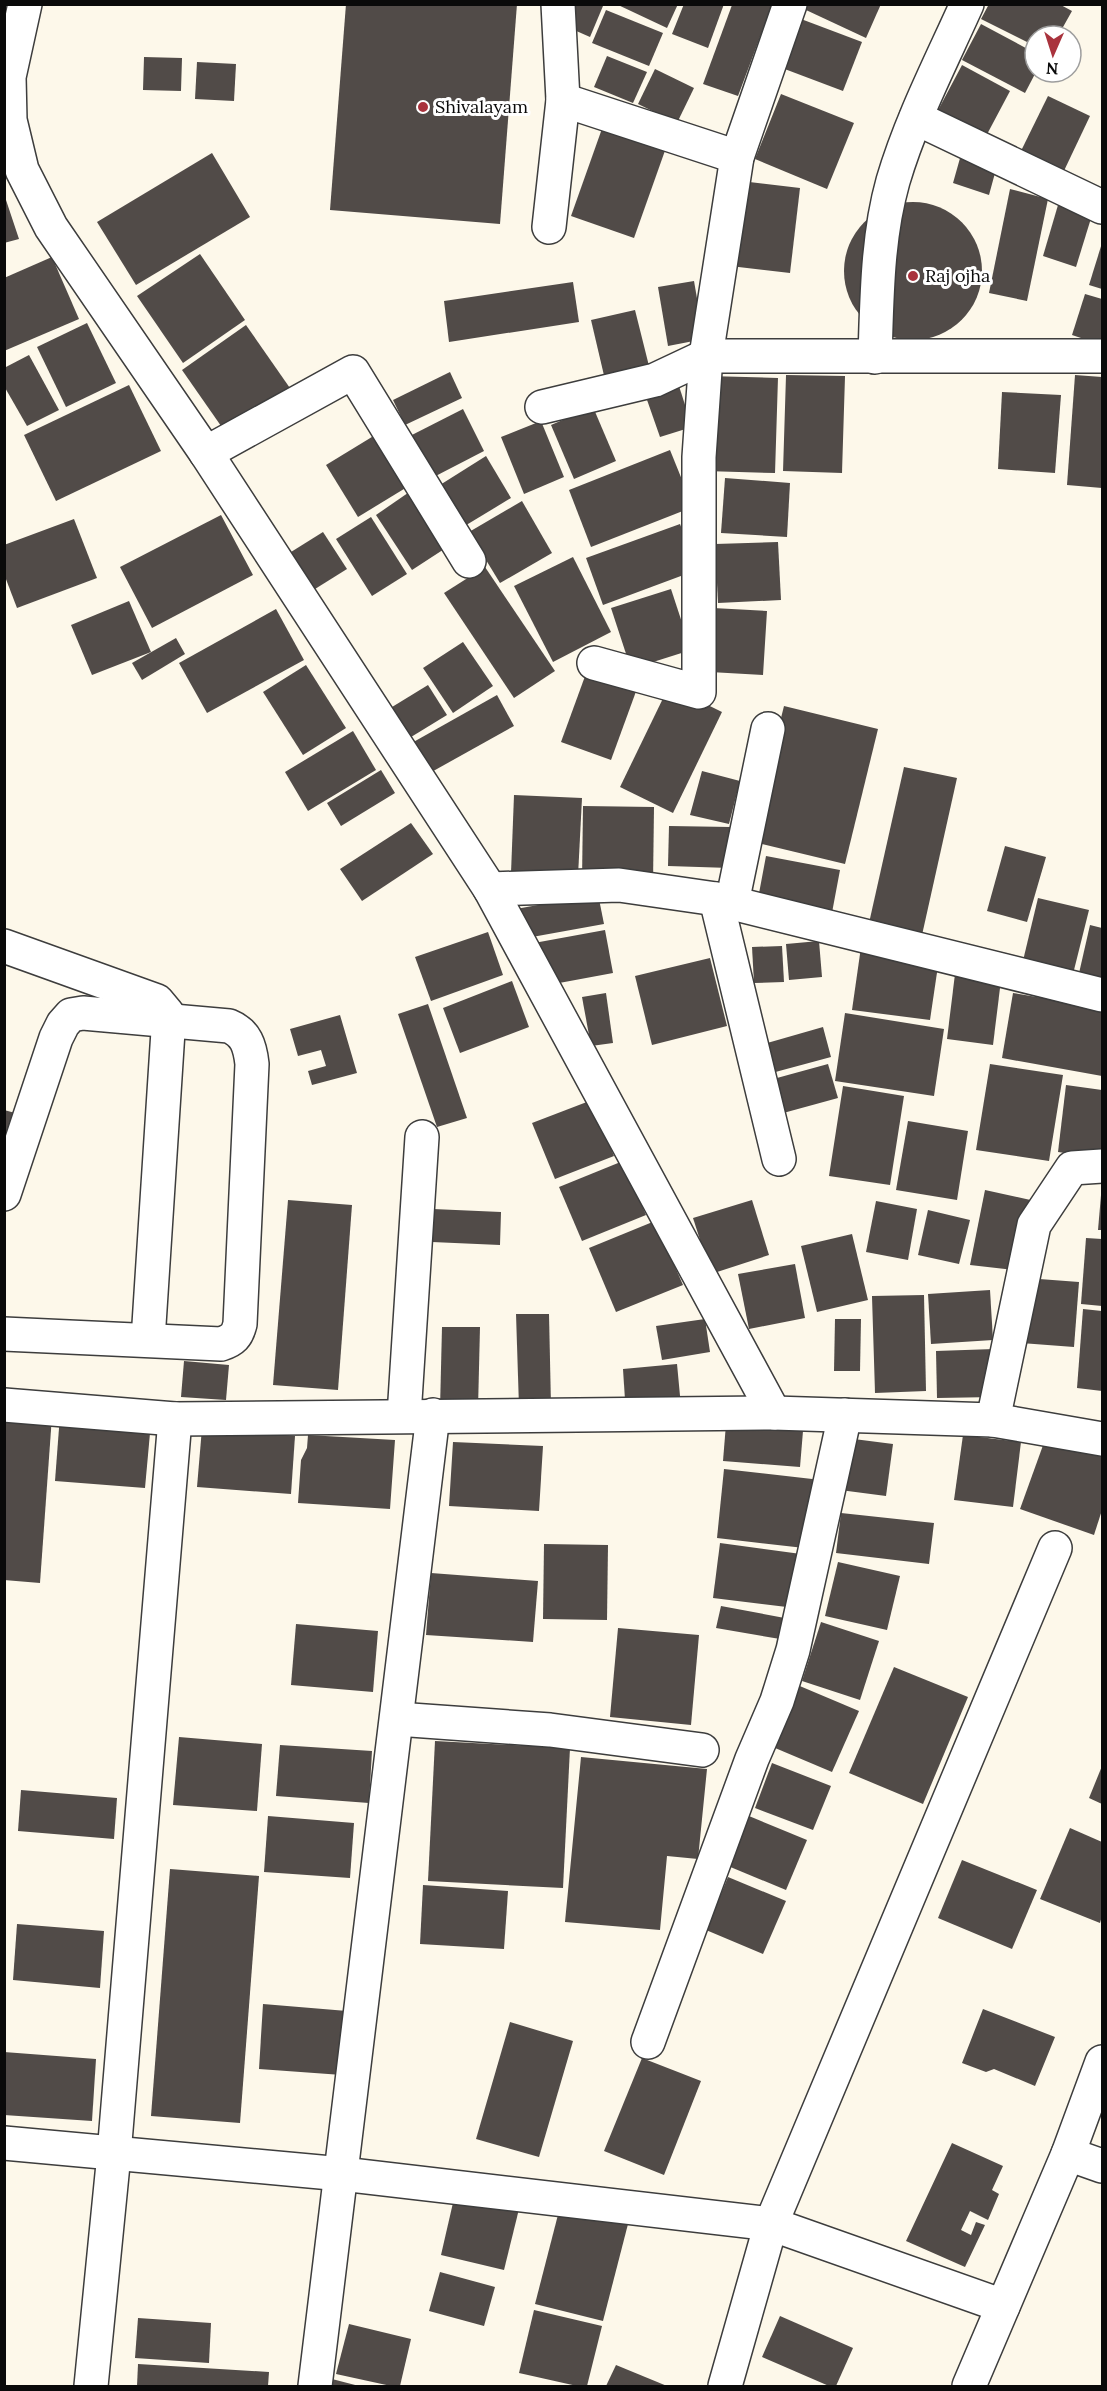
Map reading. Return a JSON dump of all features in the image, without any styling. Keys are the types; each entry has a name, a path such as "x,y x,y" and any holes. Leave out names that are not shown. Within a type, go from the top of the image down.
{"street":[{"path":"25,4 9,77 13,172 206,453 490,889 774,1413"},
{"path":"549,227 563,100 558,4"},
{"path":"594,663 699,692 699,457 706,356 737,157 790,4"},
{"path":"875,357 879,257 893,182 916,118 967,4"},
{"path":"563,100 737,157"},
{"path":"916,118 1102,207"},
{"path":"542,407 655,381 706,356 1102,356"},
{"path":"206,453 353,372 469,561"},
{"path":"768,729 724,901 779,1159"},
{"path":"490,889 619,885 724,901 1102,995"},
{"path":"4,946 157,1001 167,1013 148,1340"},
{"path":"4,1194 56,1038 70,1015 83,1013 229,1026 237,1029 246,1039 252,1064 240,1324 237,1334 231,1341 221,1344 4,1334"},
{"path":"315,2386 397,1719 419,1415 422,1137"},
{"path":"993,1420 1034,1225 1072,1168 1102,1166"},
{"path":"4,1404 175,1419 419,1415 774,1413 845,1415 993,1420 1102,1439"},
{"path":"648,2042 752,1759 777,1701 790,1660 845,1415"},
{"path":"91,2386 114,2154 175,1419"},
{"path":"725,2386 771,2224 1055,1548"},
{"path":"397,1719 550,1730 702,1750"},
{"path":"969,2386 1068,2154 1102,2062"},
{"path":"4,2143 342,2174 771,2224 1003,2306"},
{"path":"1068,2154 1102,2166"}],"building":[{"name":"Shivalayam","path":"346,4 517,4 500,224 330,210"},
{"path":"574,4 603,6 590,37 565,26"},
{"path":"616,4 678,4 667,28"},
{"path":"684,4 724,4 708,48 672,34"},
{"path":"808,4 881,4 866,38 806,10"},
{"path":"989,4 1059,4 1072,11 1065,24 1023,24 1023,40 981,19"},
{"path":"732,5 772,5 738,96 703,84"},
{"path":"606,10 663,33 649,66 592,43"},
{"path":"801,19 862,42 843,91 782,68"},
{"path":"981,24 1023,47 1023,84 1030,84 1025,93 962,60"},
{"path":"607,56 647,72 633,103 594,87"},
{"path":"144,57 182,58 181,91 143,90"},
{"path":"197,62 236,64 234,101 195,99"},
{"path":"962,65 1010,91 984,140 936,114"},
{"path":"655,69 694,88 677,123 638,104"},
{"path":"781,94 854,123 827,189 755,159"},
{"path":"1048,96 1090,116 1062,175 1019,155"},
{"path":"604,123 667,145 634,238 571,216"},
{"path":"962,151 998,162 989,195 953,183"},
{"path":"212,153 250,217 136,285 97,222"},
{"path":"741,181 800,188 790,273 730,266"},
{"path":"1010,189 1048,199 1027,301 989,293"},
{"path":"4,194 19,239 4,243"},
{"name":"Raj ojha","path":"913,202 939,208 951,214 961,223 970,233 976,245 982,271 976,297 970,309 961,319 951,328 939,334 913,340 887,334 875,328 865,319 856,309 850,297 844,271 850,245 856,233 865,223 875,214 887,208"},
{"path":"1058,205 1092,215 1076,267 1043,256"},
{"path":"1102,243 1102,289 1089,285"},
{"path":"200,254 245,320 183,363 137,296"},
{"path":"52,257 79,319 4,351 4,278"},
{"path":"694,281 704,339 668,346 658,287"},
{"path":"573,282 579,322 449,342 444,301"},
{"path":"1085,294 1102,299 1102,345 1072,335"},
{"path":"635,310 651,374 606,384 591,320"},
{"path":"87,323 116,383 66,407 37,347"},
{"path":"246,325 292,391 228,436 182,370"},
{"path":"29,355 59,410 27,426 4,386 4,368"},
{"path":"450,372 462,398 405,425 393,400"},
{"path":"786,375 845,376 842,473 783,471"},
{"path":"1075,375 1102,377 1102,488 1067,485"},
{"path":"708,376 778,378 775,473 705,471"},
{"path":"129,385 161,451 56,501 24,435"},
{"path":"679,386 692,427 660,437 646,397"},
{"path":"1002,392 1061,395 1055,473 998,469"},
{"path":"593,407 616,461 574,479 551,425"},
{"path":"463,409 484,451 426,481 404,439"},
{"path":"541,421 564,477 524,494 501,437"},
{"path":"385,429 417,481 358,517 326,465"},
{"path":"670,450 693,507 591,547 569,490"},
{"path":"486,456 511,498 458,530 432,490"},
{"path":"725,478 790,483 787,537 721,533"},
{"path":"418,486 455,542 412,570 376,515"},
{"path":"522,501 552,553 500,583 469,532"},
{"path":"221,515 253,575 152,628 120,567"},
{"path":"371,517 407,574 372,596 336,539"},
{"path":"74,519 97,578 17,608 4,574 4,545"},
{"path":"680,524 697,570 603,605 586,558"},
{"path":"323,532 347,569 307,594 283,557"},
{"path":"778,542 781,600 718,603 715,544"},
{"path":"573,557 611,632 553,662 514,586"},
{"path":"485,567 555,671 514,698 444,593"},
{"path":"671,589 691,650 631,669 611,608"},
{"path":"129,601 151,652 92,675 71,625"},
{"path":"713,608 767,611 763,675 710,672"},
{"path":"276,609 304,660 207,713 179,663"},
{"path":"176,638 185,654 142,680 132,663"},
{"path":"463,642 493,686 453,713 423,668"},
{"path":"306,665 346,728 303,755 263,692"},
{"path":"588,668 638,686 611,760 561,742"},
{"path":"428,685 447,715 398,745 379,715"},
{"path":"669,686 722,712 673,813 620,787"},
{"path":"497,695 514,726 419,779 401,749"},
{"path":"784,706 878,729 845,864 750,841"},
{"path":"353,731 376,770 308,811 285,772"},
{"path":"904,767 957,778 922,935 869,923"},
{"path":"381,770 395,793 341,826 327,803"},
{"path":"702,771 740,781 729,824 690,815"},
{"path":"514,795 582,798 578,876 511,873"},
{"path":"583,806 654,807 653,883 582,881"},
{"path":"411,823 433,854 362,901 340,869"},
{"path":"669,826 731,827 730,868 668,866"},
{"path":"1005,846 1046,857 1027,922 987,911"},
{"path":"766,856 840,870 831,918 757,904"},
{"path":"598,894 604,924 521,939 516,909"},
{"path":"1038,898 1089,910 1071,982 1021,969"},
{"path":"1090,925 1102,928 1102,988 1077,982"},
{"path":"605,930 613,973 543,986 534,943"},
{"path":"488,932 503,975 431,1001 415,957"},
{"path":"819,941 822,977 789,980 786,944"},
{"path":"782,946 784,982 754,983 752,947"},
{"path":"861,947 939,959 930,1020 852,1010"},
{"path":"710,958 727,1026 652,1045 635,976"},
{"path":"955,974 1001,980 993,1045 947,1039"},
{"path":"512,981 529,1027 460,1053 443,1008"},
{"path":"606,993 613,1043 591,1046 582,997"},
{"path":"1013,993 1102,1008 1102,1076 1002,1058"},
{"path":"428,1004 467,1118 437,1127 398,1014"},
{"path":"845,1013 944,1029 934,1096 835,1081"},
{"path":"340,1015 357,1073 312,1085 308,1071 326,1066 321,1050 298,1056 290,1029"},
{"path":"823,1027 831,1057 768,1074 760,1045"},
{"path":"828,1064 838,1098 776,1115 766,1081"},
{"path":"990,1064 1063,1075 1049,1161 976,1150"},
{"path":"1066,1085 1102,1090 1102,1158 1058,1152"},
{"path":"843,1086 904,1096 890,1185 829,1176"},
{"path":"592,1100 614,1156 555,1179 532,1123"},
{"path":"4,1110 19,1114 4,1159"},
{"path":"908,1121 968,1131 957,1200 896,1190"},
{"path":"623,1161 646,1215 582,1241 559,1187"},
{"path":"985,1190 1035,1201 1014,1270 970,1265"},
{"path":"1101,1195 1102,1230 1098,1230"},
{"path":"288,1200 352,1205 338,1390 273,1385"},
{"path":"752,1200 769,1255 711,1274 693,1218"},
{"path":"876,1201 917,1209 908,1260 866,1252"},
{"path":"433,1209 501,1212 500,1245 432,1242"},
{"path":"928,1210 970,1220 959,1264 918,1255"},
{"path":"655,1221 683,1285 616,1312 589,1248"},
{"path":"852,1234 868,1300 817,1312 801,1246"},
{"path":"1086,1238 1102,1239 1102,1306 1081,1304"},
{"path":"795,1264 805,1318 749,1329 738,1274"},
{"path":"1026,1278 1079,1282 1074,1347 1021,1343"},
{"path":"990,1290 993,1340 931,1344 928,1294"},
{"path":"924,1295 926,1391 875,1393 872,1296"},
{"path":"1083,1309 1102,1311 1102,1391 1077,1388"},
{"path":"516,1314 549,1314 551,1406 519,1407"},
{"path":"705,1319 710,1352 662,1360 656,1326"},
{"path":"835,1319 861,1319 860,1371 834,1371"},
{"path":"442,1327 480,1327 478,1409 440,1409"},
{"path":"994,1349 995,1397 937,1398 936,1351"},
{"path":"184,1361 229,1365 226,1400 181,1397"},
{"path":"677,1364 680,1396 625,1400 623,1369"},
{"path":"4,1413 52,1416 40,1583 4,1580"},
{"path":"60,1415 151,1422 145,1488 55,1481"},
{"path":"726,1424 803,1431 800,1467 723,1461"},
{"path":"202,1428 295,1436 291,1494 197,1487"},
{"path":"308,1435 395,1440 390,1509 298,1503 301,1460 307,1448"},
{"path":"963,1435 1021,1442 1013,1507 954,1500"},
{"path":"1046,1437 1102,1457 1102,1510 1094,1535 1020,1509"},
{"path":"846,1438 893,1444 886,1496 840,1490"},
{"path":"453,1442 543,1446 539,1511 449,1506"},
{"path":"724,1469 821,1480 813,1549 717,1538"},
{"path":"841,1513 934,1523 929,1564 836,1553"},
{"path":"720,1543 801,1554 795,1608 713,1598"},
{"path":"544,1544 608,1545 607,1620 543,1619"},
{"path":"838,1562 900,1576 887,1630 825,1616"},
{"path":"431,1573 538,1581 533,1642 426,1635"},
{"path":"721,1606 790,1619 786,1640 716,1628"},
{"path":"821,1622 879,1641 860,1700 802,1681"},
{"path":"296,1624 378,1631 373,1692 291,1685"},
{"path":"618,1628 699,1635 691,1725 610,1717"},
{"path":"894,1667 968,1697 923,1804 849,1773"},
{"path":"795,1684 859,1711 832,1772 768,1745"},
{"path":"179,1737 262,1744 257,1811 173,1805"},
{"path":"435,1741 570,1748 563,1888 428,1881"},
{"path":"280,1745 372,1751 369,1803 276,1796"},
{"path":"581,1757 707,1769 698,1859 667,1856 660,1930 565,1922"},
{"path":"772,1763 831,1786 813,1830 755,1808"},
{"path":"1102,1766 1102,1804 1089,1798"},
{"path":"21,1790 117,1798 114,1839 18,1831"},
{"path":"268,1816 354,1823 350,1878 264,1872"},
{"path":"749,1816 807,1840 786,1890 728,1866"},
{"path":"1070,1828 1102,1842 1102,1916 1100,1923 1040,1899"},
{"path":"962,1860 1037,1890 1012,1949 938,1918"},
{"path":"170,1869 259,1876 240,2123 151,2116"},
{"path":"728,1877 786,1901 763,1954 706,1930"},
{"path":"423,1885 508,1891 504,1949 420,1944"},
{"path":"17,1924 104,1931 100,1988 13,1980"},
{"path":"263,2004 347,2011 342,2075 259,2069"},
{"path":"983,2009 1055,2037 1035,2086 994,2069 986,2072 962,2063"},
{"path":"510,2022 573,2041 539,2157 476,2139"},
{"path":"4,2052 96,2059 92,2121 4,2115"},
{"path":"642,2058 701,2081 664,2175 604,2151"},
{"path":"952,2143 1003,2166 992,2190 999,2194 988,2220 970,2211 961,2230 971,2235 976,2222 985,2225 965,2267 906,2241"},
{"path":"455,2194 519,2209 504,2270 441,2255"},
{"path":"560,2207 628,2224 603,2321 535,2304"},
{"path":"440,2272 495,2287 484,2326 429,2311"},
{"path":"534,2310 602,2326 587,2386 577,2386 519,2373"},
{"path":"780,2316 853,2348 836,2386 829,2386 762,2357"},
{"path":"138,2318 211,2323 209,2363 135,2358"},
{"path":"349,2324 411,2339 400,2386 336,2374"},
{"path":"138,2364 269,2372 268,2386 137,2386"},
{"path":"616,2365 667,2386 606,2386"},
{"path":"332,2379 359,2386 331,2386"}],"place":[{"name":"Shivalayam","path":"423,107"},
{"name":"Raj ojha","path":"913,276"}]}
